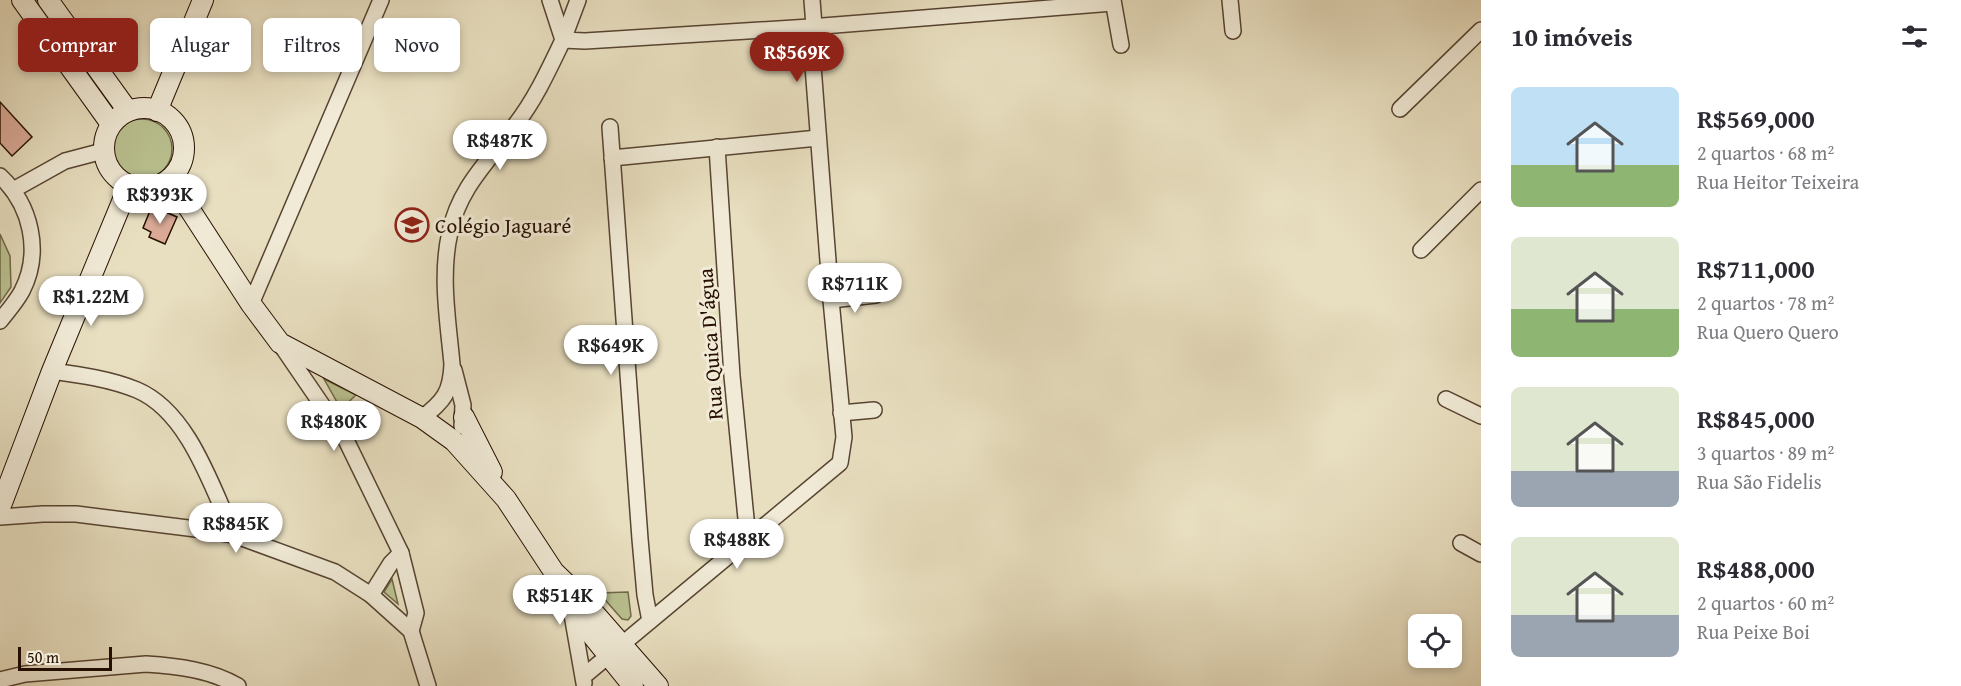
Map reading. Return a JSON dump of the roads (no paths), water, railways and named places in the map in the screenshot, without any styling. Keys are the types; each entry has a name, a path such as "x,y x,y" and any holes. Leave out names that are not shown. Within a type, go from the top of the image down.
{"main road":[{"path":"22,0 111,124"},
{"path":"48,0 128,111"},
{"path":"157,111 203,0"},
{"path":"137,108 165,114 177,126 183,141 184,150 180,165 170,178 150,188 129,185 119,180 111,172 106,162 105,137 111,124 128,111 137,108"},
{"path":"170,178 251,304 280,343 422,418 454,441 506,499"},
{"path":"0,508 52,370 129,185"},
{"path":"464,417 506,499 554,572 571,609 614,650 658,686"},
{"path":"554,572 581,598 614,650 633,686"}],"street":[{"path":"251,304 381,0"},
{"path":"549,0 563,40"},
{"path":"422,418 442,400 451,381 452,364 445,263 456,209 469,184 517,123 543,82 563,40 578,0"},
{"path":"584,681 614,650 840,463 844,437 818,138 812,0"},
{"path":"1230,0 1233,31"},
{"path":"563,40 812,26 1113,2 1121,45"},
{"path":"1400,109 1481,30"},
{"path":"610,127 640,538 645,595 650,621"},
{"path":"612,158 818,138"},
{"name":"Rua Quica D'água","path":"717,147 732,376 748,539"},
{"path":"13,190 65,161 104,151"},
{"path":"0,176 21,203 31,231 32,261 22,291 0,321"},
{"path":"1421,250 1481,190"},
{"path":"831,300 876,295"},
{"path":"280,343 346,440 401,553 416,613 411,631"},
{"path":"452,364 461,392 464,417 462,430 454,441"},
{"path":"52,370 100,378 138,390 163,408 194,447 234,535"},
{"path":"1446,399 1481,416"},
{"path":"841,413 874,410"},
{"path":"0,517 76,514 234,535 335,572 371,595 411,631 428,686"},
{"path":"1461,543 1481,554"},
{"path":"371,595 391,563 401,553"},
{"path":"571,609 584,681"},
{"path":"0,680 26,674 146,664 166,665 213,675 238,686"}],"place":[{"name":"Colégio Jaguaré","path":"412,225"}]}
